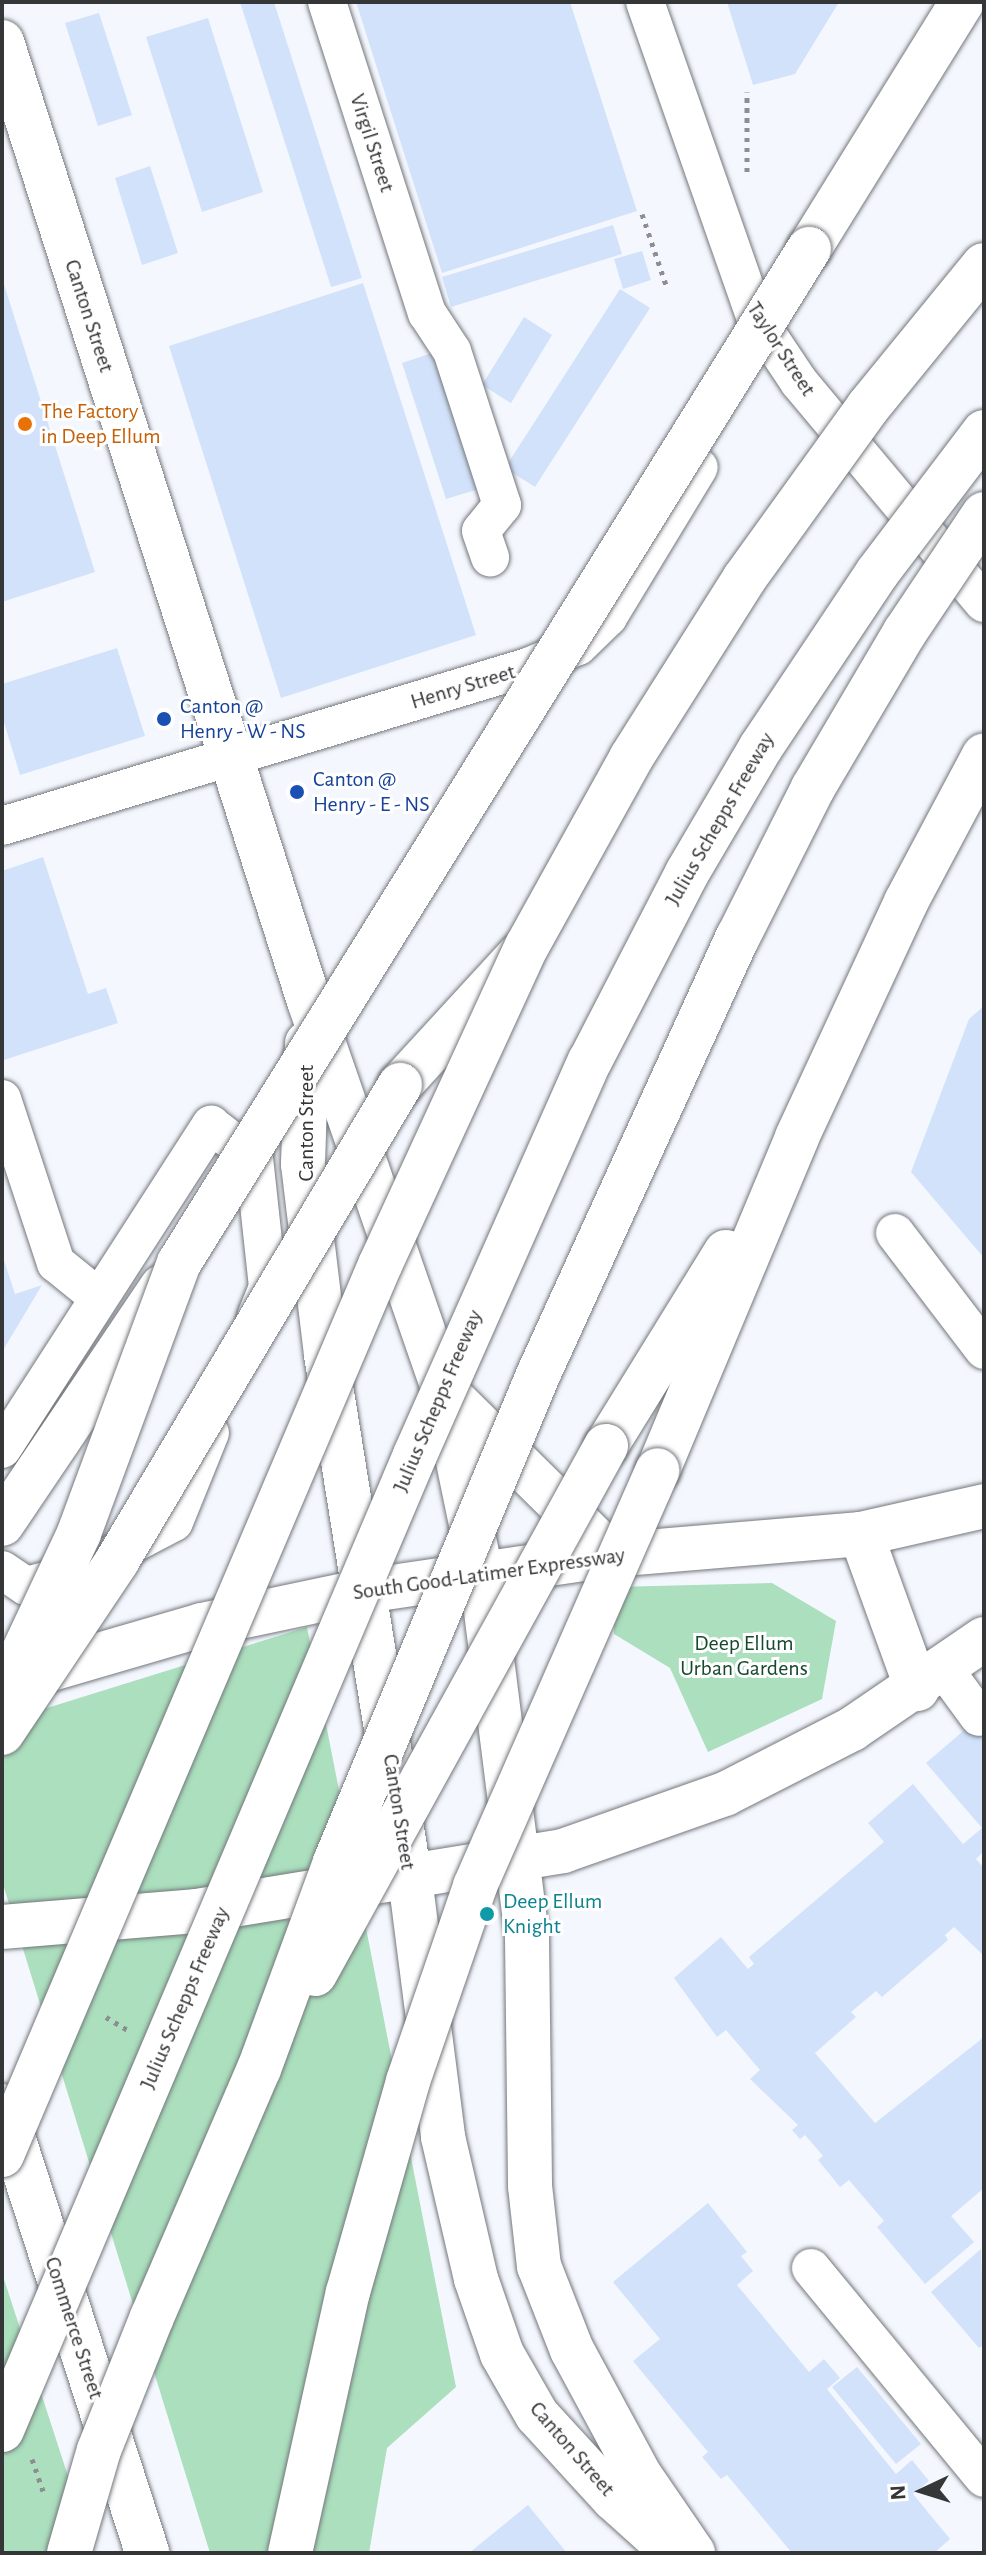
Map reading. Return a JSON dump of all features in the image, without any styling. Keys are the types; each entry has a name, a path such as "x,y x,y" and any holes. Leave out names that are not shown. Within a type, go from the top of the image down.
{"main road":[{"path":"2,1524 179,1263 962,2"},
{"path":"809,249 984,24"},
{"name":"Canton Street","path":"2,42 309,1001 443,1389 481,1572 530,1968 530,2186 539,2266 572,2350 639,2474 693,2553"},
{"path":"2,2155 380,1265 527,946 631,758 744,579 868,407 984,265"},
{"name":"Julius Schepps Freeway","path":"2,2430 415,1455 590,1061 680,885 761,747 877,573 984,432"},
{"path":"69,2553 105,2436 259,2069 335,1862 538,1375 738,937 813,788 905,632 984,514"},
{"path":"290,2553 348,2292 408,2081 475,1886 797,1137 906,902 984,755"},
{"path":"2,1733 117,1561 400,1085 527,946"},
{"name":"Canton Street","path":"309,1001 303,1164 326,1355 410,1878 443,2137 476,2279 502,2354 537,2415 614,2499 673,2553"},
{"path":"259,2069 371,1878 606,1446 797,1137"},
{"path":"2,1697 79,1533 179,1263"},
{"path":"202,1625 259,1576 289,1533 316,1469 326,1355"},
{"path":"443,1389 611,1555"},
{"name":"South Good-Latimer Expressway","path":"14,1670 202,1625 364,1591 611,1555 861,1534 984,1506"},
{"path":"861,1534 930,1679"},
{"path":"2,1927 197,1911 518,1861 643,1826 725,1794 930,1679 984,1639"},
{"name":"Commerce Street","path":"2,2103 147,2553"}],"street":[{"name":"Virgil Street","path":"327,2 427,313 452,351 502,505 481,531 490,557"},
{"name":"Taylor Street","path":"645,2 737,275 773,345 984,603"},
{"name":"Henry Street","path":"2,826 528,667 578,646 608,617 773,345"},
{"path":"2,1099 56,1263 98,1297"},
{"path":"2,1449 211,1125 254,1158 268,1287 174,1522 79,1572 26,1586 2,1570"},
{"path":"895,1233 984,1350"},
{"path":"930,1679 980,1719"},
{"path":"811,2268 984,2478"}],"path":[{"path":"747,92 747,177"},
{"path":"642,214 667,288"}],"green space":[{"name":"Deep Ellum Urban Gardens","path":"772,1583 836,1621 822,1699 708,1752 670,1668 614,1634 614,1587"},
{"path":"307,1627 456,2387 387,2448 369,2553 210,2553 2,1881 2,1722"},
{"path":"2,2273 93,2553 2,2553"}],"building":[{"path":"240,2 274,2 362,278 331,287"},
{"path":"356,2 570,2 637,211 442,273"},
{"path":"727,2 839,2 795,74 753,85"},
{"path":"99,13 132,115 98,126 65,23"},
{"path":"208,18 263,192 202,212 146,37"},
{"path":"150,166 178,253 142,265 115,178"},
{"path":"613,225 622,254 451,307 442,277"},
{"path":"642,251 651,280 623,289 614,259"},
{"name":"The Factory in Deep Ellum","path":"2,278 95,572 2,602"},
{"path":"363,283 476,635 281,698 169,346"},
{"path":"620,289 650,308 535,487 505,468"},
{"path":"524,317 552,335 511,403 482,385"},
{"path":"435,352 479,489 446,499 402,363"},
{"path":"117,648 145,736 20,775 2,716 2,684"},
{"path":"43,857 88,994 106,988 118,1023 4,1060 2,871"},
{"path":"984,1006 984,1258 911,1172 969,1019"},
{"path":"2,1254 15,1294 42,1285 2,1352"},
{"path":"984,1713 984,1851 976,1859 984,1868 984,1956 954,1927 945,1935 948,1940 882,1997 876,1991 851,2012 856,2017 815,2053 875,2123 984,2037 984,2188 951,2216 974,2242 925,2284 877,2227 884,2221 849,2180 840,2187 818,2160 823,2156 805,2135 800,2139 792,2130 798,2125 750,2079 760,2070 726,2030 717,2037 674,1978 721,1937 748,1969 754,1964 749,1957 884,1842 868,1823 913,1784 963,1844 982,1828 926,1763"},
{"path":"708,2203 747,2252 741,2256 753,2271 737,2285 809,2372 824,2359 840,2378 827,2389 896,2474 912,2460 929,2481 913,2494 950,2539 934,2553 792,2553 727,2475 721,2479 702,2457 708,2452 633,2361 660,2339 613,2282"},
{"path":"981,2249 984,2345 979,2348 931,2292"},
{"path":"857,2367 921,2444 896,2464 832,2387"},
{"path":"528,2505 567,2553 469,2553"}],"place":[{"name":"The Factory in Deep Ellum","path":"25,424"},
{"name":"Canton @ Henry - W - NS","path":"164,719"},
{"name":"Canton @ Henry - E - NS","path":"297,792"},
{"name":"Deep Ellum Knight","path":"487,1914"}]}
